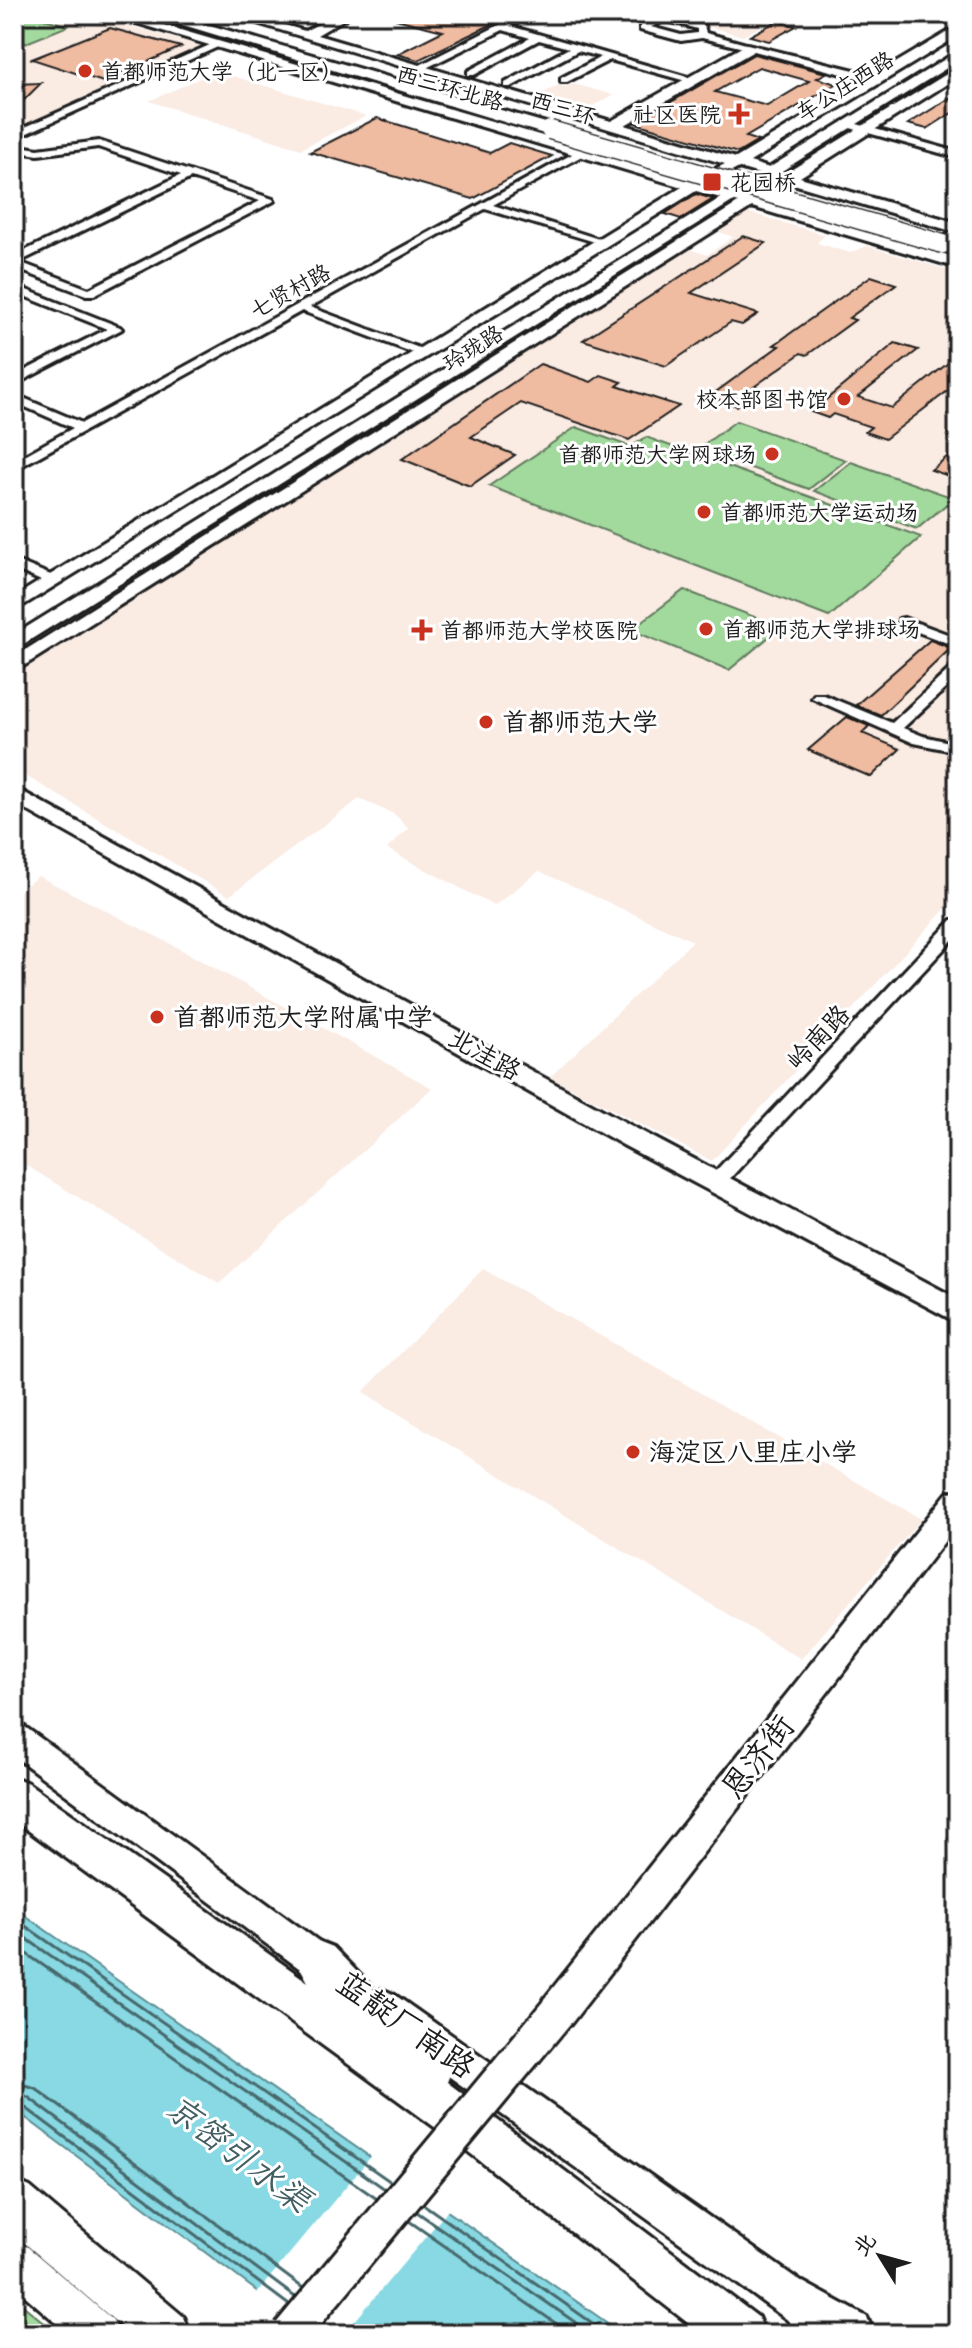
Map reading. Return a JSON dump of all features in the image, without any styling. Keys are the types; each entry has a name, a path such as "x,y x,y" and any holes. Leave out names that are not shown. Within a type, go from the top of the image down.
{"highway":[{"name":"西三环","path":"194,14 555,127"},
{"name":"西三环","path":"162,16 954,239"},
{"path":"244,29 384,61"},
{"name":"蓝靛厂南路","path":"14,1796 482,2134 741,2334"},
{"path":"318,1962 482,2134"},
{"path":"14,2203 167,2334"},
{"path":"820,2320 850,2334"}],"main road":[{"name":"车公庄西路","path":"751,183 958,42"},
{"name":"车公庄西路","path":"861,124 958,55"},
{"name":"玲珑路","path":"14,625 751,183"},
{"name":"玲珑路","path":"14,644 751,183"}],"street":[{"name":"西三环北路","path":"112,14 697,184"},
{"name":"西三环北路","path":"233,14 646,136 751,183 832,224 958,263"},
{"path":"305,36 347,14"},
{"path":"415,70 528,14"},
{"path":"622,14 654,22"},
{"path":"702,35 701,27 664,17 643,28 681,38 702,35 876,79"},
{"path":"502,27 693,80"},
{"name":"玲珑路","path":"14,605 697,184 751,183 876,79 958,30"},
{"path":"471,73 538,37"},
{"path":"14,136 215,46"},
{"path":"611,127 752,47"},
{"path":"508,85 576,48"},
{"path":"564,80 609,57"},
{"name":"玲珑路","path":"14,666 751,183 958,71"},
{"path":"861,124 958,145"},
{"path":"861,124 958,155"},
{"path":"609,158 646,136"},
{"path":"14,148 38,152 99,144 269,201 90,293 14,262"},
{"name":"七贤村路","path":"14,466 585,150"},
{"path":"628,163 666,158 815,201 849,195 954,239"},
{"path":"14,262 189,175"},
{"path":"832,224 867,201"},
{"path":"485,206 601,243"},
{"path":"14,288 116,329 14,381"},
{"path":"301,307 423,353"},
{"path":"14,398 82,428"},
{"path":"14,564 53,581"},
{"path":"904,622 958,643"},
{"path":"894,729 958,669"},
{"path":"819,698 894,729 958,748"},
{"name":"北洼路","path":"14,794 715,1183 958,1312"},
{"name":"岭南路","path":"715,1183 958,924"},
{"name":"恩济街","path":"290,2334 557,2012 958,1502"},
{"name":"蓝靛厂南路","path":"14,1737 318,1962 820,2320"},
{"path":"14,2261 99,2334"}],"shaded area":[{"name":"首都师范大学（北一区）","path":"14,14 89,14 208,48 14,136"},
{"path":"629,14 783,14 743,36 664,15 645,18"},
{"path":"216,71 366,116 301,149 149,101"},
{"path":"574,84 613,95 583,111 536,97 559,85 566,87"},
{"name":"首都师范大学","path":"744,211 825,235 817,243 850,253 867,246 958,273 958,895 712,1161 550,1077 693,941 539,871 494,906 387,849 409,828 394,814 359,799 229,896 14,769 14,675 686,248 707,255 733,237 714,230"},
{"name":"首都师范大学附属中学","path":"38,876 165,941 432,1088 219,1283 14,1158 14,895"},
{"name":"海淀区八里庄小学","path":"483,1269 921,1519 801,1659 363,1392"}],"green space":[{"path":"14,14 29,14 68,26 14,48"},
{"name":"首都师范大学网球场","path":"736,421 846,460 809,489 698,449"},
{"name":"首都师范大学运动场","path":"576,427 631,447 646,437 921,537 829,617 489,486"},
{"path":"851,462 954,498 917,529 814,491"},
{"name":"首都师范大学排球场","path":"684,590 781,627 729,670 631,630"},
{"path":"14,2298 58,2334 14,2334"}],"water":[{"name":"京密引水渠","path":"14,1908 622,2334 314,2334 14,2109"}],"pier":[{"path":"373,2154 450,2208 344,2334 307,2334 255,2295"}],"building":[{"path":"397,14 513,14 418,60 397,54 443,31 396,19"},
{"path":"777,21 796,26 769,41 750,36"},
{"path":"110,28 181,47 103,82 32,59"},
{"path":"754,54 826,73 817,78 836,84 746,137 758,141 738,153 635,123","holes":["759,67 809,81 767,106 715,92"]},
{"path":"41,83 14,110 14,84"},
{"path":"958,93 958,109 927,129 908,124"},
{"path":"377,118 490,153 509,143 552,156 473,199 310,152"},
{"path":"696,194 713,199 681,219 665,214"},
{"path":"743,236 766,243 691,293 758,314 742,325 731,322 666,366 583,340"},
{"path":"871,276 896,284 849,318 855,320 807,355 801,353 744,394 750,397 737,406 709,397 779,346 774,345"},
{"name":"校本部图书馆","path":"895,343 918,350 858,397 892,408 958,355 958,383 885,439 865,432 871,427 833,414 828,418 811,412"},
{"path":"540,364 591,382 601,375 622,382 617,386 679,406 629,440 521,403 471,437 515,455 470,486 402,459"},
{"path":"958,448 958,479 931,470"},
{"path":"930,640 951,648 881,715 856,705"},
{"path":"847,717 869,726 862,733 900,749 871,777 808,750"}],"place":[{"name":"首都师范大学（北一区）","path":"85,71"},
{"name":"社区医院","path":"739,114"},
{"name":"花园桥","path":"712,182"},
{"name":"校本部图书馆","path":"844,399"},
{"name":"首都师范大学网球场","path":"772,454"},
{"name":"首都师范大学运动场","path":"704,512"},
{"name":"首都师范大学排球场","path":"706,629"},
{"name":"首都师范大学校医院","path":"422,630"},
{"name":"首都师范大学","path":"486,722"},
{"name":"首都师范大学附属中学","path":"157,1017"},
{"name":"海淀区八里庄小学","path":"633,1452"}]}
